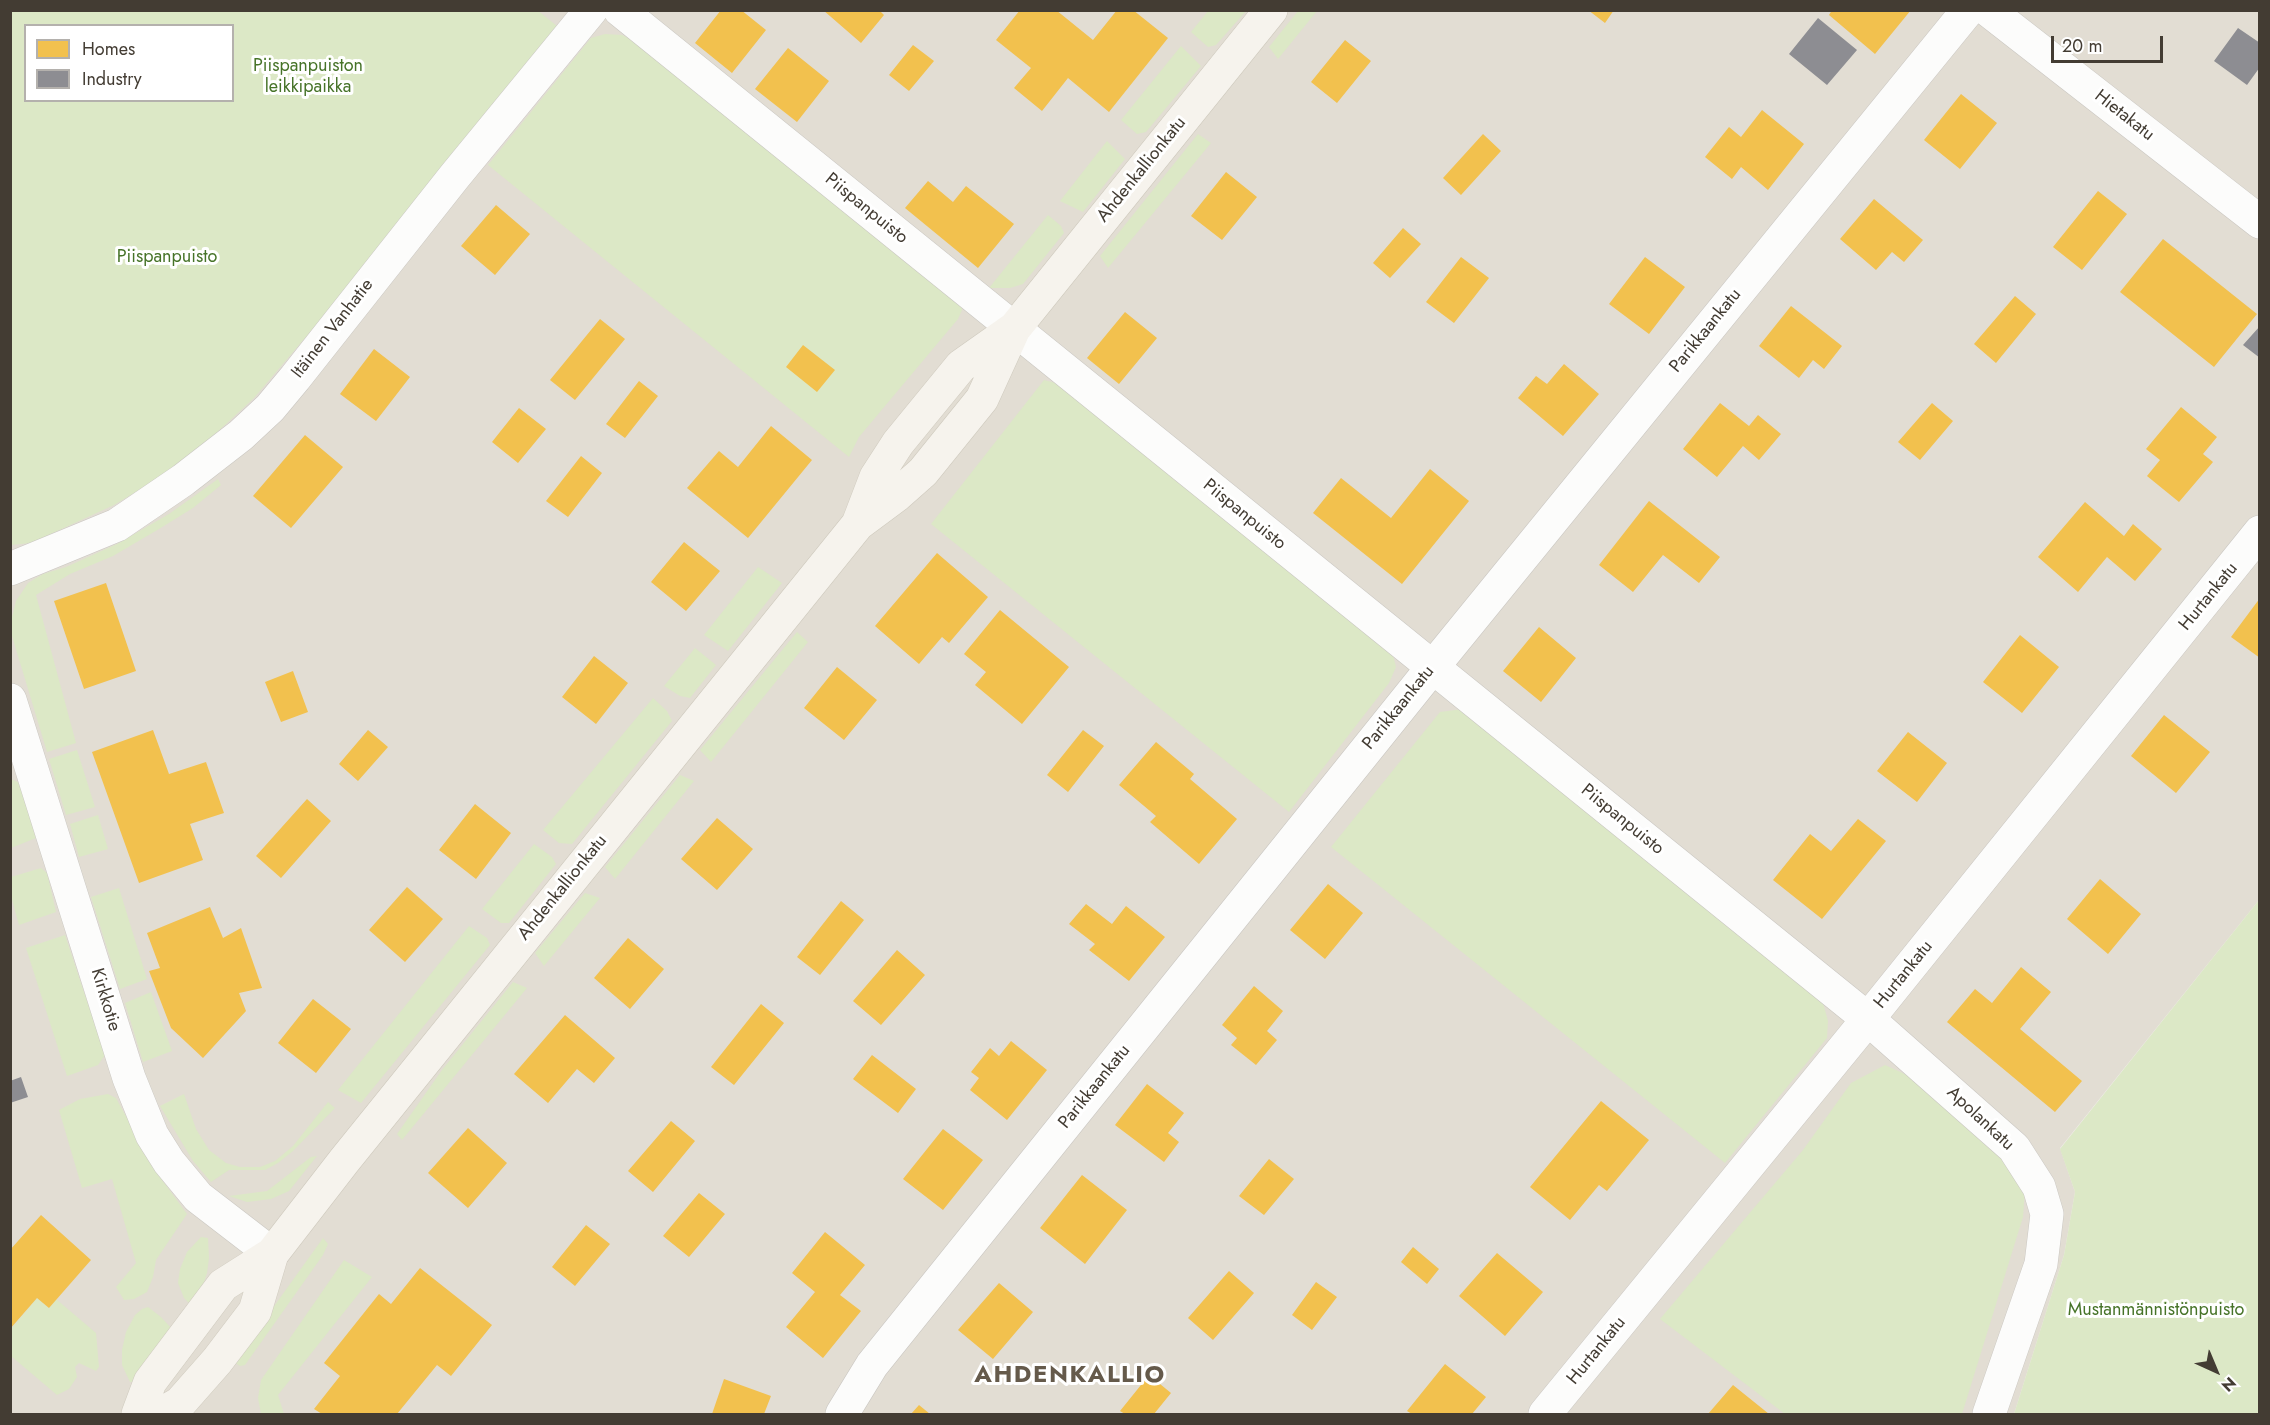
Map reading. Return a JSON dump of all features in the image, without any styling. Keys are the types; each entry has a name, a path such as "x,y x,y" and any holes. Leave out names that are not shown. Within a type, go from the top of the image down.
{"street":[{"name":"Itäinen Vanhatie","path":"10,569 117,525 183,480 249,428 295,378 398,247 591,10"},
{"name":"Piispanpuisto","path":"620,10 1868,1018"},
{"name":"Ahdenkallionkatu","path":"138,1414 150,1382 223,1285 272,1254 373,1124 858,524 876,477 904,435 961,366 1014,329 1271,10"},
{"name":"Parikkaankatu","path":"842,1414 879,1356 1432,668 1968,10"},
{"name":"Hietakatu","path":"1988,10 2259,222"},
{"name":"Hurtankatu","path":"1545,1414 1868,1018 2259,532"},
{"name":"Kirkkotie","path":"10,700 129,1078 152,1135 169,1162 198,1197 272,1254"},
{"name":"Apolankatu","path":"1868,1018 2014,1148 2039,1187 2047,1214 2041,1264 1989,1414"},
{"name":"Ahdenkallionkatu","path":"161,1414 180,1403 217,1361 255,1311 272,1254"}],"shaded area":[{"path":"10,11 2259,11 2259,900 2060,1148 2075,1192 2064,1255 2014,1414 11,1414"}],"green space":[{"name":"Piispanpuisto","path":"537,10 557,26 361,272 254,398 184,463 114,505 31,543 11,545 10,11"},
{"path":"1208,11 1246,11 1216,45 1208,47 1191,32"},
{"path":"1298,11 1317,11 1278,59 1269,47"},
{"path":"605,34 622,35 641,44 962,302 962,310 958,319 859,437 849,457 488,165 591,38"},
{"path":"1181,46 1201,66 1146,132 1137,134 1121,120"},
{"path":"1198,134 1211,143 1108,268 1100,256"},
{"path":"1107,141 1125,159 1083,212 1060,201"},
{"path":"1048,215 1061,226 1064,233 1023,284 1010,288 989,288"},
{"path":"1044,380 1059,384 1392,651 1396,667 1389,683 1289,812 931,524"},
{"path":"218,479 221,485 193,508 113,556 70,574 36,595 76,743 47,752 12,636 11,621 16,601 28,583 43,574 66,567 117,544 169,514"},
{"path":"758,567 782,583 728,651 704,635"},
{"path":"797,632 808,642 711,762 700,750"},
{"path":"695,648 716,665 690,698 680,696 664,686"},
{"path":"653,698 667,711 672,721 572,844 559,843 543,830"},
{"path":"1463,709 1823,1003 1828,1021 1827,1038 1725,1163 1331,847 1440,712"},
{"path":"77,750 95,807 66,815 49,759"},
{"path":"680,775 694,781 615,879 605,867"},
{"path":"11,779 20,783 36,838 11,848"},
{"path":"98,815 108,849 79,857 70,824"},
{"path":"534,844 552,857 556,864 509,923 501,923 482,909"},
{"path":"41,868 47,873 56,912 19,925 11,896 11,877"},
{"path":"119,888 147,979 120,989 91,897"},
{"path":"585,893 600,898 544,966 535,953"},
{"name":"Mustanmännistönpuisto","path":"2259,900 2259,1414 2014,1414 2064,1255 2075,1192 2060,1149"},
{"path":"469,926 487,938 490,945 361,1103 338,1090"},
{"path":"65,935 105,1055 98,1065 67,1076 26,948"},
{"path":"513,982 527,988 402,1140 397,1134 442,1070"},
{"path":"151,992 172,1051 143,1062 125,1003"},
{"path":"1885,1065 1909,1076 2007,1163 2025,1190 2023,1217 1962,1414 1785,1414 1660,1319 1803,1150 1851,1083"},
{"path":"108,1094 116,1098 157,1173 187,1214 156,1260 147,1292 134,1299 124,1300 116,1287 136,1263 112,1179 82,1188 59,1110 80,1099"},
{"path":"184,1094 196,1129 209,1150 226,1163 240,1167 260,1167 275,1161 293,1146 328,1102 335,1108 278,1163 265,1170 229,1170 211,1182 193,1161 160,1106"},
{"path":"317,1156 289,1191 271,1199 247,1202 229,1196 267,1191 311,1157"},
{"path":"201,1237 208,1238 207,1273 201,1292 190,1304 184,1298 178,1283 180,1269 187,1252"},
{"path":"323,1238 328,1244 323,1255 245,1365 240,1366 234,1362"},
{"path":"344,1260 372,1277 278,1395 284,1414 261,1414 258,1398 261,1380"},
{"path":"37,1298 49,1308 56,1299 96,1333 99,1367 96,1371 79,1363 75,1367 77,1377 69,1389 57,1395 11,1356 11,1329"},
{"path":"148,1307 172,1329 133,1382 130,1382 122,1365 122,1350 126,1332 135,1315"}],"building: Homes":[{"path":"721,10 741,10 766,30 732,73 695,43"},
{"path":"823,10 879,10 884,15 861,43"},
{"path":"1020,10 1056,10 1093,40 1117,10 1133,10 1168,38 1109,112 1068,78 1042,111 1014,88 1031,68 996,40"},
{"path":"1588,10 1614,10 1605,23"},
{"path":"1832,10 1911,10 1875,54 1829,15"},
{"path":"1345,40 1371,61 1337,103 1311,82"},
{"path":"913,45 934,61 909,91 889,75"},
{"path":"788,48 829,81 797,122 755,89"},
{"path":"1961,94 1997,123 1960,169 1924,140"},
{"path":"1762,110 1804,144 1768,190 1741,167 1732,179 1705,157 1729,127 1741,137"},
{"path":"1483,134 1501,151 1461,195 1443,178"},
{"path":"1226,172 1257,197 1222,240 1191,216"},
{"path":"928,181 953,202 966,186 1014,224 978,268 905,208"},
{"path":"2098,191 2127,214 2082,270 2053,247"},
{"path":"1874,199 1923,240 1904,262 1892,252 1876,270 1840,239"},
{"path":"496,205 530,234 495,275 461,246"},
{"path":"1403,228 1421,244 1390,278 1373,263"},
{"path":"2163,239 2257,314 2214,367 2120,292"},
{"path":"1461,257 1489,278 1454,323 1426,302"},
{"path":"1645,257 1685,287 1649,334 1609,304"},
{"path":"2015,296 2036,314 1996,363 1974,344"},
{"path":"1791,306 1842,346 1824,369 1813,360 1799,378 1759,346"},
{"path":"1125,312 1157,338 1119,384 1087,358"},
{"path":"600,319 625,339 575,400 550,380"},
{"path":"803,345 835,370 817,392 786,367"},
{"path":"374,349 410,377 376,421 340,394"},
{"path":"1564,364 1599,394 1563,436 1518,398 1536,376 1547,384"},
{"path":"639,381 658,396 625,438 606,424"},
{"path":"1720,403 1749,426 1758,415 1781,434 1759,460 1743,446 1717,477 1683,449"},
{"path":"1932,403 1953,421 1920,460 1898,442"},
{"path":"2181,407 2217,437 2203,454 2213,462 2179,502 2147,476 2160,460 2146,449"},
{"path":"519,408 546,429 518,463 492,442"},
{"path":"771,426 812,460 748,538 687,488 719,451 738,467"},
{"path":"305,435 343,467 291,528 253,496"},
{"path":"581,456 602,473 568,517 546,501"},
{"path":"1430,469 1469,501 1402,584 1313,513 1341,478 1391,518"},
{"path":"1649,501 1720,557 1699,583 1663,555 1633,592 1599,565"},
{"path":"2085,502 2124,536 2133,524 2162,549 2135,581 2107,557 2078,592 2038,557"},
{"path":"684,542 720,571 686,611 651,582"},
{"path":"937,553 988,597 949,643 942,637 919,664 875,626"},
{"path":"106,583 136,671 84,689 54,601"},
{"path":"2260,598 2260,658 2231,637"},
{"path":"1000,610 1069,667 1022,724 975,685 986,672 964,654"},
{"path":"1539,627 1576,658 1541,702 1503,671"},
{"path":"2020,635 2059,667 2022,713 1983,682"},
{"path":"594,656 628,683 596,724 562,697"},
{"path":"837,667 877,700 844,740 804,708"},
{"path":"293,671 308,712 281,722 265,682"},
{"path":"2164,715 2210,752 2176,793 2131,756"},
{"path":"153,730 169,774 206,762 224,813 190,824 203,860 139,883 92,752"},
{"path":"368,730 388,747 358,781 339,764"},
{"path":"1083,730 1104,746 1068,792 1047,775"},
{"path":"1908,732 1947,763 1917,802 1877,771"},
{"path":"1156,742 1194,774 1190,779 1237,819 1199,864 1150,822 1156,816 1119,785"},
{"path":"307,799 331,821 281,878 256,856"},
{"path":"475,804 511,833 476,879 439,850"},
{"path":"717,818 753,849 717,890 681,859"},
{"path":"1858,819 1886,841 1822,919 1773,880 1810,834 1831,851"},
{"path":"2100,879 2141,914 2108,954 2067,919"},
{"path":"1328,884 1363,913 1325,959 1290,930"},
{"path":"407,887 443,919 405,962 369,930"},
{"path":"841,901 864,920 820,975 797,957"},
{"path":"1086,904 1112,924 1126,906 1165,937 1129,981 1089,950 1095,944 1069,924"},
{"path":"210,907 223,938 241,928 262,988 239,993 246,1011 203,1058 171,1028 149,971 160,968 147,933"},
{"path":"628,938 664,969 630,1009 594,978"},
{"path":"897,950 925,975 881,1025 853,1001"},
{"path":"2021,967 2051,992 2020,1029 2082,1081 2055,1112 1947,1022 1975,989 1992,1003"},
{"path":"1254,986 1283,1011 1267,1031 1277,1040 1256,1065 1231,1045 1237,1038 1222,1025"},
{"path":"313,999 351,1029 316,1073 278,1043"},
{"path":"761,1004 784,1023 734,1085 711,1067"},
{"path":"565,1015 615,1058 594,1083 577,1069 548,1103 514,1074"},
{"path":"1011,1041 1047,1070 1007,1120 970,1090 979,1078 971,1072 990,1048 999,1056"},
{"path":"872,1055 916,1089 898,1113 853,1079"},
{"path":"1147,1084 1184,1113 1168,1133 1179,1142 1164,1162 1115,1125"},
{"path":"1601,1101 1649,1140 1607,1191 1599,1185 1570,1220 1530,1187"},
{"path":"671,1121 695,1141 653,1192 628,1171"},
{"path":"468,1128 507,1163 468,1208 428,1173"},
{"path":"943,1129 983,1160 943,1210 903,1179"},
{"path":"1269,1159 1294,1179 1264,1215 1239,1196"},
{"path":"1082,1175 1127,1210 1085,1264 1040,1228"},
{"path":"699,1193 725,1214 689,1257 663,1236"},
{"path":"41,1215 91,1260 49,1308 37,1298 10,1329 10,1250"},
{"path":"586,1225 610,1244 575,1286 552,1267"},
{"path":"825,1232 865,1265 840,1295 861,1311 823,1358 786,1327 815,1292 792,1273"},
{"path":"1413,1247 1439,1269 1427,1284 1401,1262"},
{"path":"1497,1253 1543,1292 1505,1336 1459,1296"},
{"path":"420,1268 492,1325 451,1376 437,1365 397,1414 322,1414 314,1409 340,1376 324,1363 379,1294 391,1304"},
{"path":"1229,1271 1254,1293 1213,1340 1188,1318"},
{"path":"1316,1282 1337,1297 1312,1330 1292,1315"},
{"path":"999,1283 1033,1312 993,1359 958,1330"},
{"path":"1445,1364 1486,1397 1472,1414 1412,1414 1407,1411"},
{"path":"1149,1375 1171,1393 1154,1414 1125,1414 1120,1411"},
{"path":"724,1379 771,1396 764,1414 712,1414"},
{"path":"1733,1385 1769,1414 1708,1414"},
{"path":"919,1405 930,1414 911,1414"}],"building: Industry":[{"path":"1818,18 1857,50 1827,85 1789,54"},
{"path":"2238,28 2260,43 2260,67 2247,85 2214,61"},
{"path":"2260,326 2260,358 2243,345"},
{"path":"21,1077 28,1097 10,1103 10,1081"}],"district":[{"name":"AHDENKALLIO","path":"1070,1376"}],"park label":[{"name":"Piispanpuiston leikkipaikka","path":"308,77"}]}
